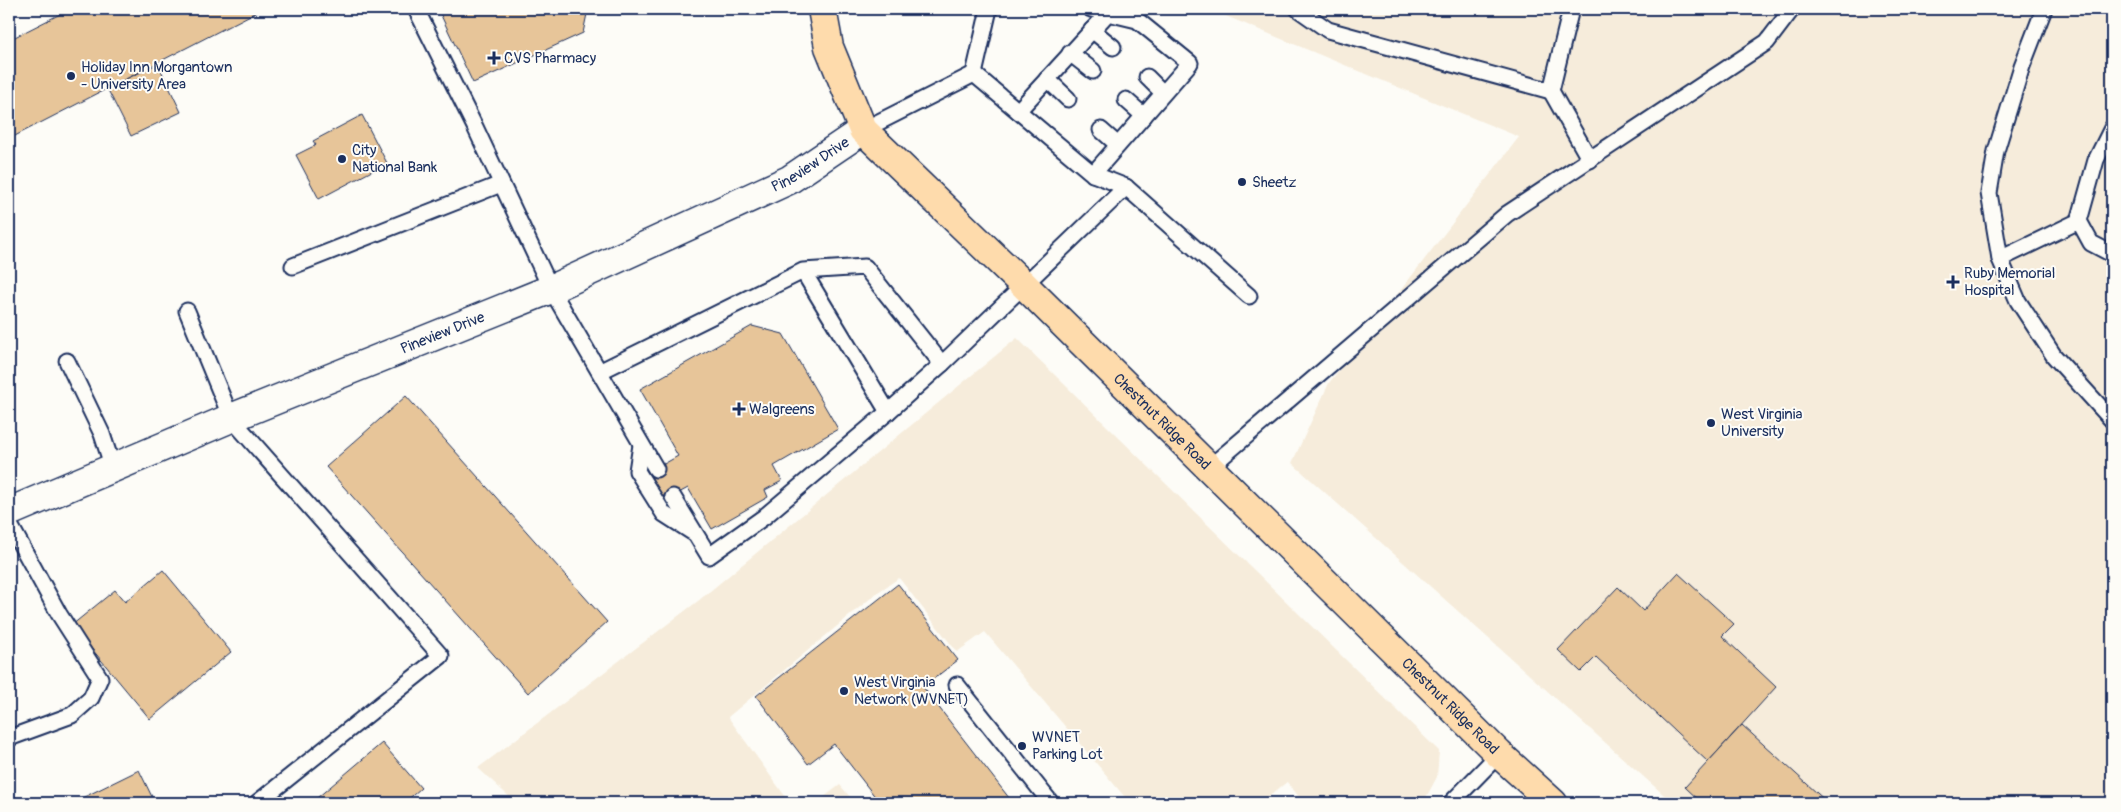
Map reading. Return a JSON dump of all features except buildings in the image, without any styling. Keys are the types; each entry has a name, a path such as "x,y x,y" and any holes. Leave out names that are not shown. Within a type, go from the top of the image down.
{"main road":[{"name":"Chestnut Ridge Road","path":"822,9 829,47 863,130 1024,285 1499,754 1553,803"}],"street":[{"name":"Pineview Drive","path":"9,512 231,418 551,289 789,180 863,130"}],"lane":[{"path":"416,9 475,127 551,289 601,371 656,469"},
{"path":"974,74 989,9"},
{"path":"1091,9 1138,20 1190,63 1093,174"},
{"path":"1298,9 1328,30 1551,91"},
{"path":"1571,9 1551,91 1590,160"},
{"path":"1210,468 1507,214 1767,42 1792,9"},
{"path":"2044,9 2022,66 1996,150 1989,193 2000,259 2018,301 2054,356 2112,420"},
{"path":"1018,111 1108,13"},
{"path":"1092,30 1113,47"},
{"path":"1070,53 1093,70"},
{"path":"863,130 974,74"},
{"path":"974,74 1093,174 1126,187 1249,296"},
{"path":"1147,77 1163,93"},
{"path":"1047,79 1068,99"},
{"path":"1126,100 1144,116"},
{"path":"2112,128 2096,160 2079,221 2091,243 2112,254"},
{"path":"1101,130 1118,145"},
{"path":"293,266 501,184"},
{"path":"673,497 709,556 764,517 888,412 942,364 1126,187"},
{"path":"2000,259 2079,221"},
{"path":"601,371 803,271 865,267 942,364"},
{"path":"803,271 888,412"},
{"path":"187,311 231,418 442,656 257,803"},
{"path":"67,361 102,434 113,468"},
{"path":"641,445 637,471 664,514 693,532"},
{"path":"9,523 59,614 100,678 91,698 72,716 9,738"},
{"path":"957,685 1051,803"},
{"path":"1451,803 1499,754"}],"shaded area":[{"name":"West Virginia University","path":"1209,9 2112,9 2112,803 1673,803 1292,463 1329,383 1519,137"},
{"path":"1017,338 1439,751 1437,777 1423,803 1304,803 1287,782 1260,803 1130,803 985,632 957,652 899,578 878,592 728,717 790,803 516,803 478,768 698,601"},
{"path":"840,785 855,803 816,803"}],"place":[{"name":"CVS Pharmacy","path":"494,58"},
{"name":"Holiday Inn Morgantown - University Area","path":"71,76"},
{"name":"City National Bank","path":"342,159"},
{"name":"Sheetz","path":"1242,182"},
{"name":"Ruby Memorial Hospital","path":"1953,282"},
{"name":"Walgreens","path":"739,409"},
{"name":"West Virginia University","path":"1711,423"},
{"name":"West Virginia Network (WVNET)","path":"844,691"},
{"name":"WVNET Parking Lot","path":"1022,746"}]}
